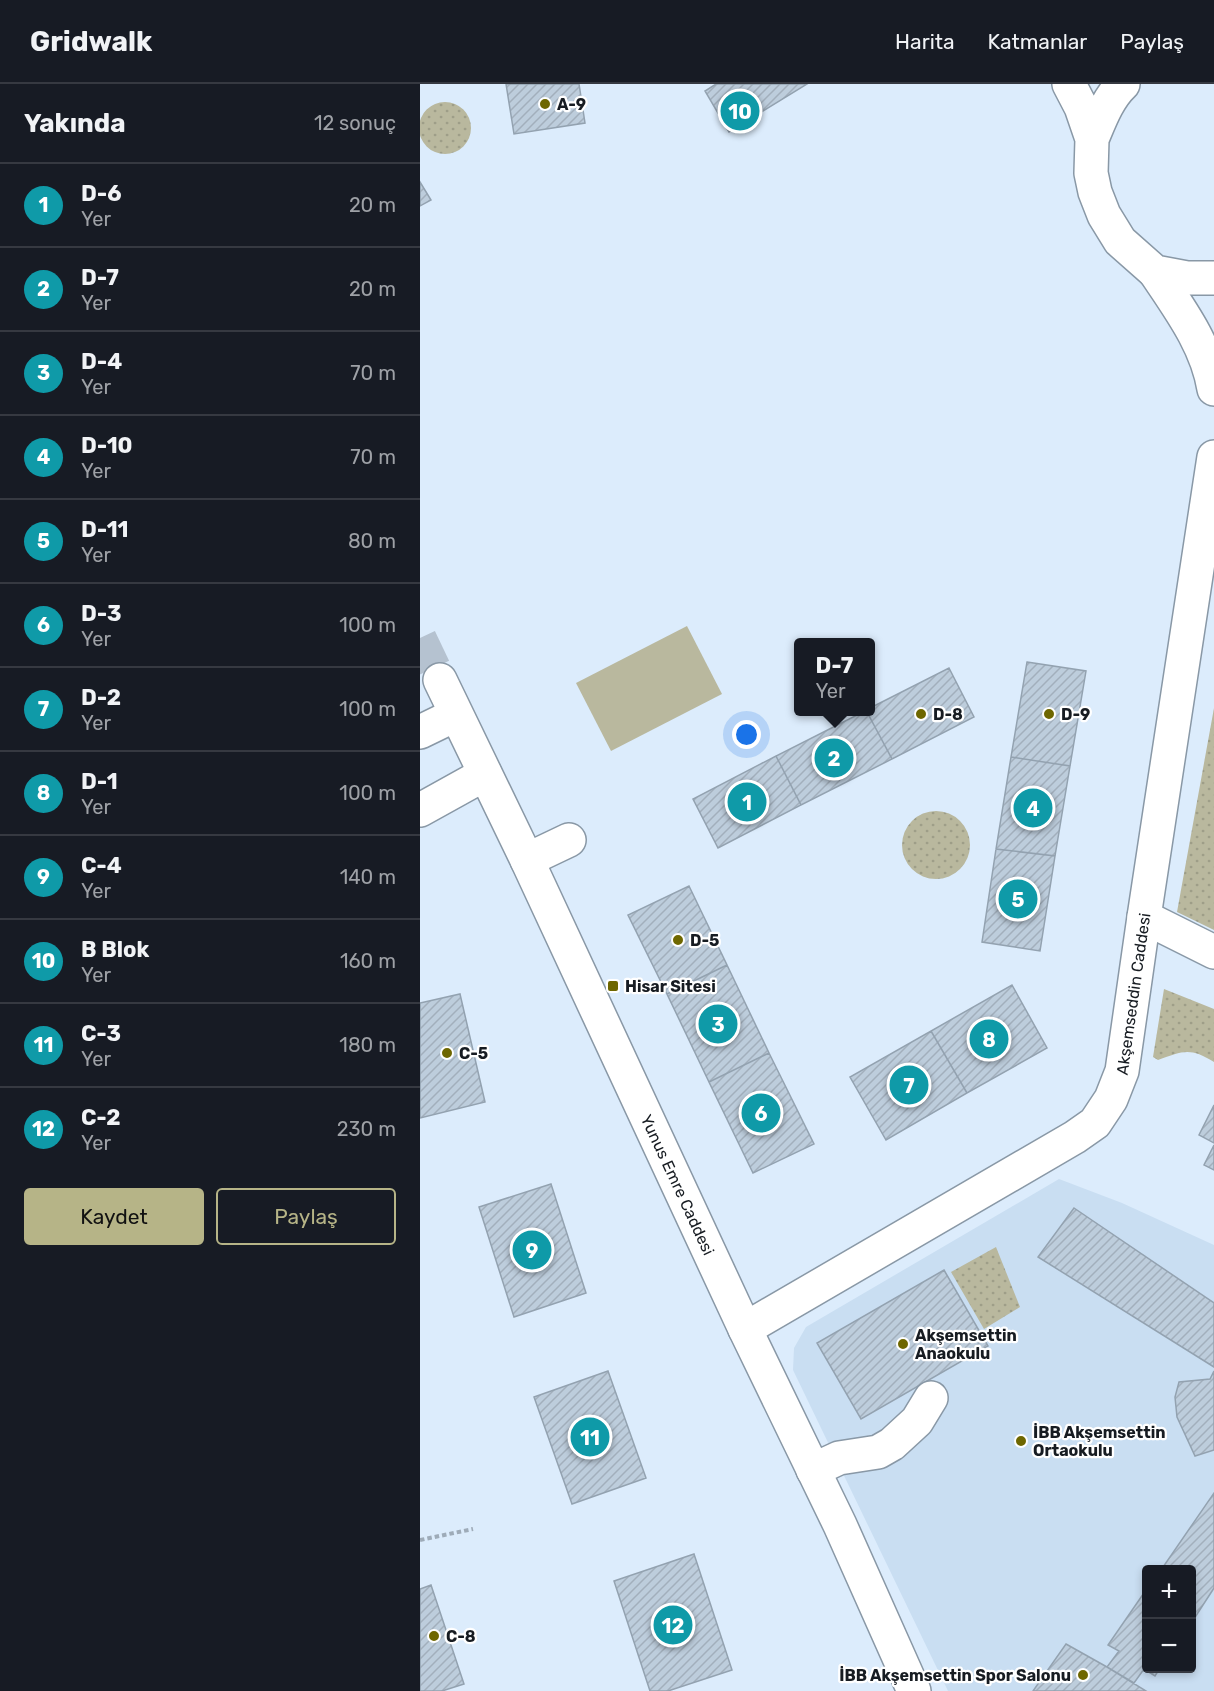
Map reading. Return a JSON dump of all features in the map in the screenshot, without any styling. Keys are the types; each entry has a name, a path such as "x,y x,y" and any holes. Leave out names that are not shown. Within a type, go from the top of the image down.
{"street":[{"path":"1069,84 1081,106 1092,139 1091,173 1104,215 1120,241 1155,272 1180,308 1199,343 1214,389"},
{"path":"1092,139 1116,90 1123,84"},
{"path":"1155,272 1187,278 1214,278"},
{"name":"Akşemseddin Caddesi","path":"745,1329 1075,1137 1095,1123 1111,1099 1122,1071 1143,917 1214,457"},
{"name":"Yunus Emre Caddesi","path":"440,680 527,860 745,1329 840,1525 914,1691"},
{"path":"420,732 455,715"},
{"path":"420,810 485,774"},
{"path":"527,860 569,840"},
{"path":"1143,917 1214,952"},
{"path":"813,1470 840,1458 878,1452 892,1444 917,1421 932,1398"}],"path":[{"path":"420,1540 473,1529"}],"shaded area":[{"name":"İBB Akşemsettin Ortaokulu","path":"1059,1179 1122,1203 1214,1245 1214,1691 948,1691 793,1370 794,1348 806,1327"}],"green space":[{"path":"440,102 450,102 464,109 471,128 464,147 450,154 440,154 430,150 423,143 419,133 419,123 423,113 430,106"},
{"path":"687,626 722,694 611,751 576,683"},
{"path":"1214,708 1214,930 1177,912"},
{"path":"936,811 949,814 960,821 967,832 970,845 967,858 960,869 949,876 936,879 923,876 912,869 905,858 902,845 905,832 912,821 923,814"},
{"path":"1164,989 1214,1009 1214,1062 1192,1052 1158,1060 1153,1057"},
{"path":"996,1247 1020,1307 984,1329 951,1272"}],"building":[{"name":"A-9","path":"506,84 579,84 585,123 514,134"},
{"path":"716,84 807,84 729,132 705,91"},
{"path":"420,182 431,200 420,206"},
{"name":"D-9","path":"1027,662 1086,671 1070,766 1011,757"},
{"name":"D-8","path":"949,668 974,717 892,759 869,716 875,716 875,705"},
{"path":"855,716 869,716 892,759 801,805 776,756"},
{"path":"776,756 801,805 718,848 693,799"},
{"path":"1011,757 1070,766 1055,856 996,849"},
{"path":"996,849 1055,856 1040,951 982,942"},
{"name":"D-5","path":"689,886 727,965 667,994 628,915"},
{"path":"727,965 769,1053 709,1082 667,994"},
{"path":"1012,985 1047,1048 967,1093 931,1031"},
{"name":"C-5","path":"460,994 485,1102 420,1118 420,1003"},
{"path":"931,1031 967,1093 886,1140 850,1077"},
{"path":"769,1053 814,1144 753,1173 709,1082"},
{"path":"1214,1105 1214,1143 1199,1135"},
{"path":"1214,1145 1214,1170 1204,1165"},
{"path":"551,1184 586,1293 514,1317 479,1207"},
{"path":"1074,1208 1214,1303 1214,1367 1038,1257"},
{"name":"Akşemsettin Anaokulu","path":"944,1270 988,1346 861,1419 817,1343"},
{"path":"608,1371 646,1478 572,1504 534,1397"},
{"name":"İBB Akşemsettin Ortaokulu","path":"1214,1371 1214,1450 1195,1456 1177,1417 1175,1397 1179,1382 1210,1379"},
{"path":"1214,1493 1214,1588 1196,1616 1196,1565 1164,1565"},
{"path":"694,1554 732,1670 668,1691 650,1691 614,1581"},
{"name":"C-8","path":"431,1585 464,1684 442,1691 420,1691 420,1589"},
{"path":"1142,1596 1142,1672 1134,1683 1107,1667 1119,1651 1108,1645"},
{"name":"İBB Akşemsettin Spor Salonu","path":"1066,1644 1107,1667 1146,1691 1033,1691"}],"tunnel":[{"path":"420,638 440,680"}],"place":[{"name":"A-9","path":"545,104"},
{"name":"B Blok","path":"740,111"},
{"name":"D-8","path":"921,714"},
{"name":"D-9","path":"1049,714"},
{"name":"D-7","path":"834,758"},
{"name":"D-6","path":"747,802"},
{"name":"D-10","path":"1033,808"},
{"name":"D-11","path":"1018,899"},
{"name":"D-5","path":"678,940"},
{"name":"Hisar Sitesi","path":"613,986"},
{"name":"D-4","path":"718,1024"},
{"name":"D-1","path":"989,1039"},
{"name":"C-5","path":"447,1053"},
{"name":"D-2","path":"909,1085"},
{"name":"D-3","path":"761,1113"},
{"name":"C-4","path":"532,1250"},
{"name":"Akşemsettin Anaokulu","path":"903,1344"},
{"name":"C-3","path":"590,1437"},
{"name":"İBB Akşemsettin Ortaokulu","path":"1021,1441"},
{"name":"C-2","path":"673,1625"},
{"name":"C-8","path":"434,1636"},
{"name":"İBB Akşemsettin Spor Salonu","path":"1083,1675"}]}
